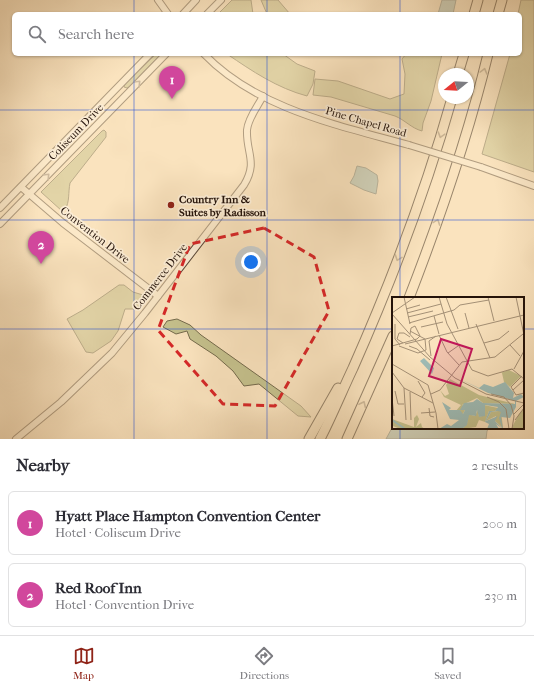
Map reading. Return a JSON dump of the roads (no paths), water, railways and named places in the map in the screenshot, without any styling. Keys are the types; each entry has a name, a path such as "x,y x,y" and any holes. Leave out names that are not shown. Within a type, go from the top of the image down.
{"highway":[{"path":"475,12 478,0"},
{"path":"499,12 502,0"},
{"path":"460,68 463,56"},
{"path":"409,297 447,192 474,106 487,56"},
{"path":"320,439 391,279 427,180 450,104"},
{"path":"347,439 392,338"},
{"path":"309,439 363,345"}],"street":[{"path":"158,0 167,12"},
{"path":"185,12 196,0"},
{"path":"209,12 220,0"},
{"name":"Coliseum Drive","path":"0,208 148,56"},
{"name":"Coliseum Drive","path":"0,224 164,56"},
{"name":"Pine Chapel Road","path":"206,56 227,74 263,96 290,108 317,118 480,167 534,186"},
{"name":"Commerce Drive","path":"16,439 61,402 98,368 132,329 247,179 251,164 248,125 263,96"},
{"name":"Convention Drive","path":"21,187 63,223 158,296"}],"water":[{"path":"442,0 456,0 453,12 439,12"},
{"path":"357,166 366,168 377,175 378,181 376,194 350,183"},
{"path":"392,428 488,429 486,439 386,439"}],"place":[{"name":"Hyatt Place Hampton Convention Center","path":"172,99"},
{"name":"Country Inn & Suites by Radisson","path":"171,205"},
{"name":"Red Roof Inn","path":"41,264"}]}
